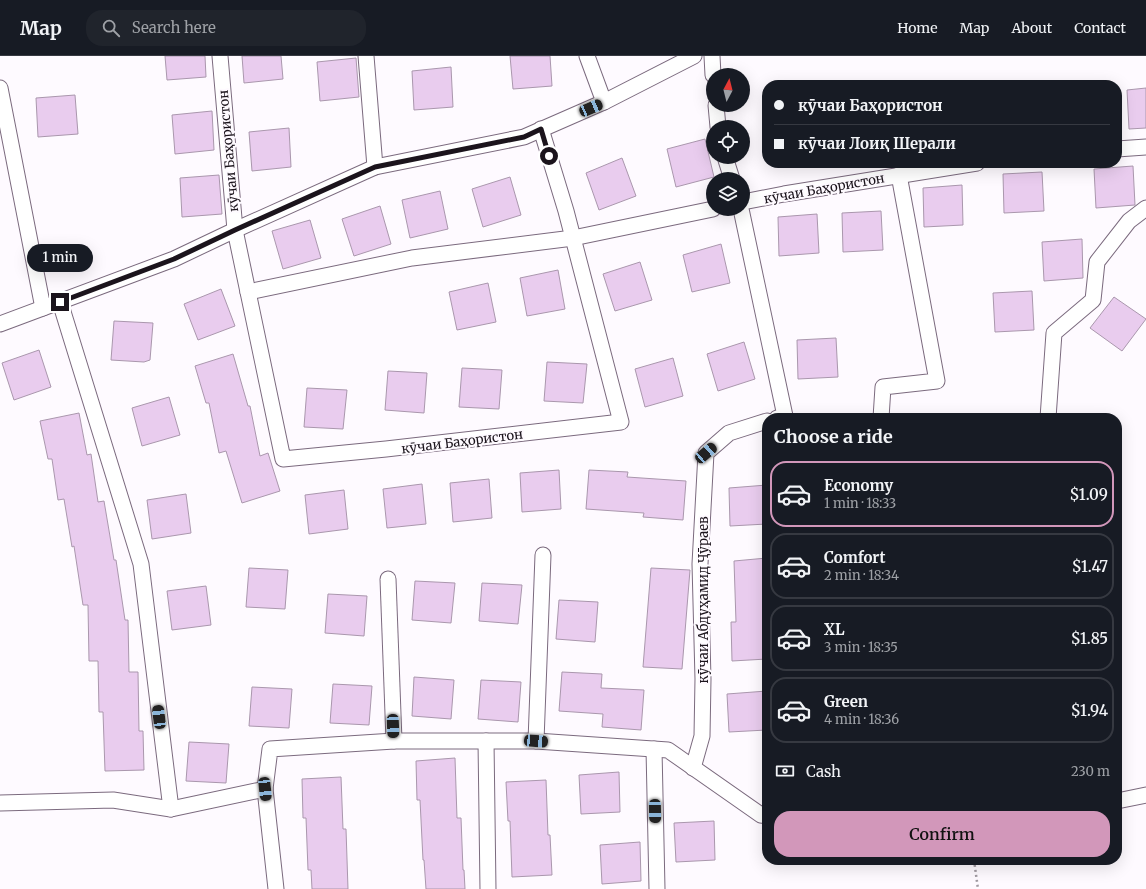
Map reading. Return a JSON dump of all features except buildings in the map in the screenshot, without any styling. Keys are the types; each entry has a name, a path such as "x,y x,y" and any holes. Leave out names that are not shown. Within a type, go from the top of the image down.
{"street":[{"name":"кӯчаи Баҳористон","path":"220,56 235,230 283,459 386,449 621,422 573,238 541,129"},
{"path":"366,56 375,167"},
{"path":"586,56 604,102"},
{"path":"0,324 174,259 375,167 524,137 604,102 694,56"},
{"path":"712,56 713,68"},
{"path":"0,88 43,308"},
{"path":"1122,149 1146,147"},
{"name":"кӯчаи Баҳористон","path":"750,201 944,168"},
{"path":"881,413 882,387 938,381 899,175"},
{"path":"1048,413 1054,333 1093,300 1097,262 1128,221 1146,208"},
{"path":"248,292 412,258 573,238 706,210"},
{"path":"742,216 784,413"},
{"path":"60,302 141,564 171,809"},
{"name":"кӯчаи Абдуҳамид Ҷӯраев","path":"693,768 702,736 703,679 700,564 706,453 729,433 762,423"},
{"path":"536,741 543,555"},
{"path":"388,579 394,741"},
{"path":"276,889 265,789 270,749 394,741 536,741 668,750 762,815"},
{"path":"486,741 488,889"},
{"path":"654,749 657,889"},
{"path":"0,803 113,800 171,809 265,789"},
{"path":"1122,799 1146,795"}],"path":[{"path":"975,865 978,889"}],"route":[{"path":"60,302 174,259 375,167 524,137 541,129 549,156"}]}
